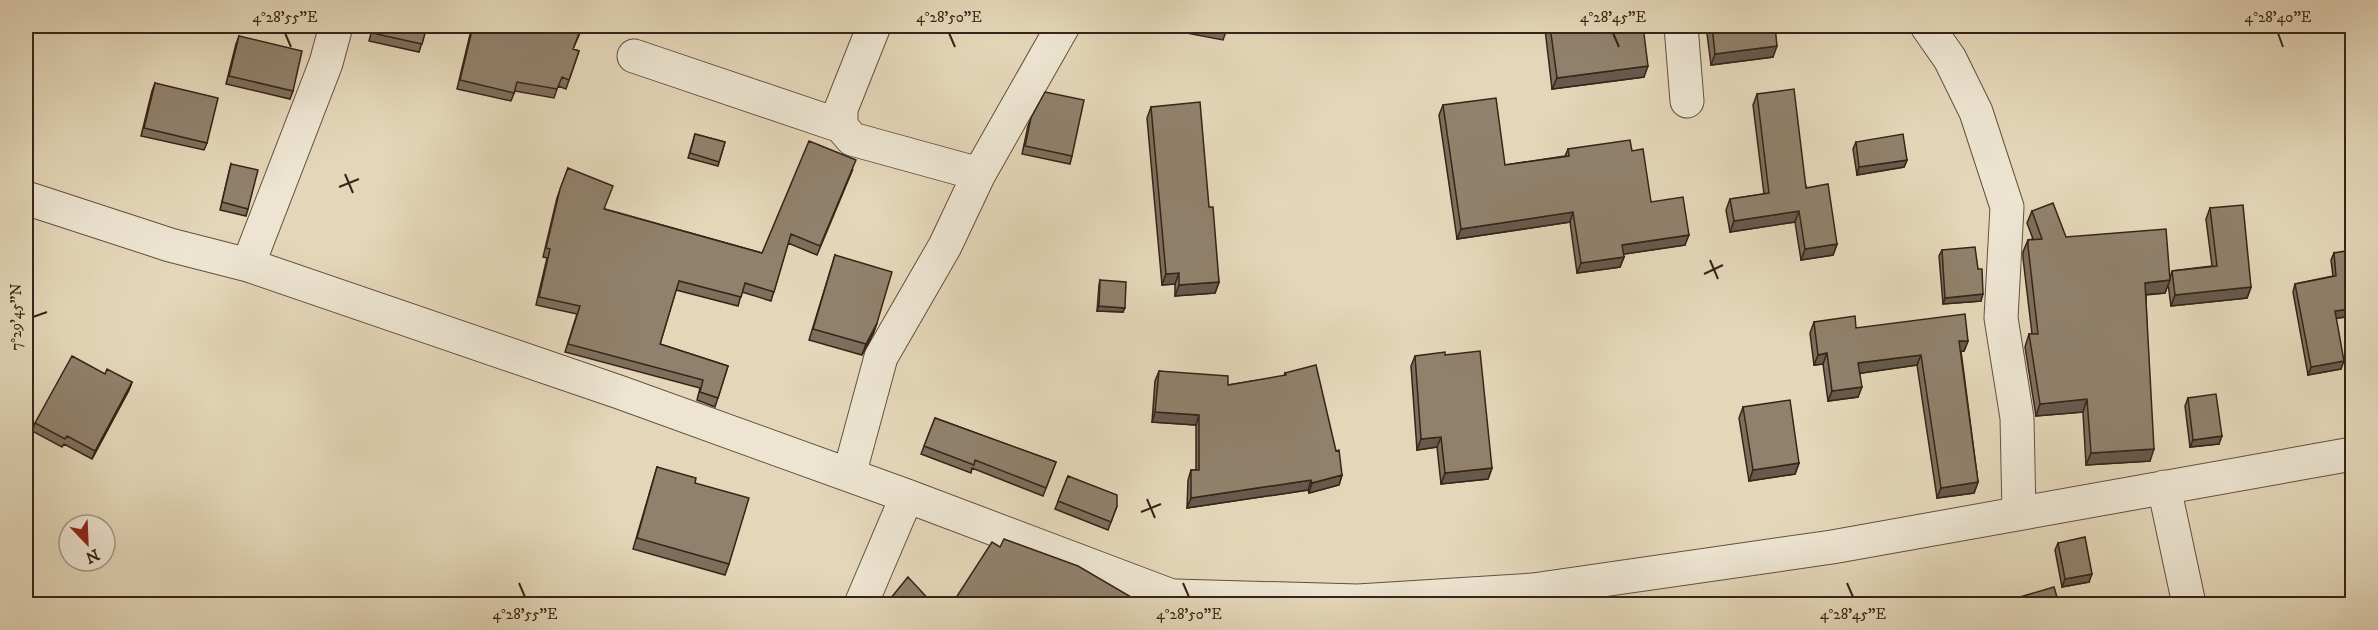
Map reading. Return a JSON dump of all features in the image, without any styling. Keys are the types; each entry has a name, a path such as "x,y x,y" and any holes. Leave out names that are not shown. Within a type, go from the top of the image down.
{"street":[{"path":"248,265 326,63 336,26"},
{"path":"842,126 841,109 874,26"},
{"path":"849,476 881,357 945,246 979,174 1063,26"},
{"path":"1681,26 1686,101"},
{"path":"1927,26 1950,59 1976,112 2007,207 2001,318 2017,418 2019,513"},
{"path":"634,56 842,126 852,139 979,174"},
{"path":"26,198 170,245 248,265 587,381 907,496 1184,600 1358,601 1533,591 1832,547 2352,454"},
{"path":"2164,487 2189,604"},
{"path":"861,604 907,496"}],"building":[{"path":"373,26 427,26 422,44 372,33"},
{"path":"473,26 582,26 573,49 579,51 569,80 562,77 557,89 517,82 514,93 460,80"},
{"path":"1209,26 1228,26 1227,29"},
{"path":"1550,26 1643,26 1648,66 1557,78"},
{"path":"1712,26 1775,26 1777,46 1715,54"},
{"path":"239,36 302,51 293,91 229,76"},
{"path":"155,83 218,98 207,143 144,128"},
{"path":"1794,89 1806,188 1828,184 1837,244 1805,249 1799,211 1734,221 1730,199 1769,193 1757,94"},
{"path":"1045,92 1084,100 1072,156 1025,146 1031,118"},
{"path":"1496,98 1505,165 1569,156 1568,149 1630,140 1632,151 1643,149 1651,202 1683,197 1689,235 1622,245 1624,257 1581,263 1573,212 1461,229 1443,105"},
{"path":"1200,102 1209,207 1213,207 1219,282 1179,285 1179,273 1166,274 1151,107"},
{"path":"695,134 725,142 719,162 690,153"},
{"path":"1903,134 1907,160 1859,167 1856,142"},
{"path":"809,141 856,160 820,246 791,234 774,292 745,283 741,297 679,281 660,344 728,366 718,398 700,392 703,380 568,344 580,306 539,297 550,249 546,248 560,189 568,168 613,186 604,209 762,253"},
{"path":"231,164 258,170 248,209 222,202"},
{"path":"2053,203 2066,237 2166,229 2170,280 2145,283 2154,449 2091,453 2087,399 2040,404 2029,334 2038,334 2028,240 2042,239 2032,211"},
{"path":"2243,205 2251,287 2175,295 2172,271 2217,266 2210,208"},
{"path":"1975,247 1978,269 1982,269 1983,294 1945,298 1942,250"},
{"path":"2352,250 2352,309 2335,311 2344,361 2311,367 2295,284 2336,276 2334,253"},
{"path":"835,255 892,272 877,323 866,344 813,329"},
{"path":"1100,280 1126,282 1125,308 1099,306"},
{"path":"1965,314 1968,341 1959,341 1978,482 1941,488 1921,355 1858,363 1862,387 1832,391 1827,353 1818,355 1814,322 1855,316 1856,328"},
{"path":"1480,351 1492,468 1445,473 1441,437 1421,439 1415,356"},
{"path":"72,356 105,374 107,369 132,382 95,451 67,436 65,439 35,423"},
{"path":"1316,365 1336,451 1339,450 1342,475 1312,483 1311,480 1191,498 1191,470 1199,470 1199,415 1155,412 1159,371 1228,376 1228,385 1286,375 1285,373"},
{"path":"2216,394 2222,436 2193,440 2188,398"},
{"path":"1790,400 1799,463 1753,470 1743,407"},
{"path":"935,418 1056,462 1046,488 975,460 974,465 924,446"},
{"path":"657,467 696,478 695,483 749,498 729,564 637,538"},
{"path":"1068,476 1117,495 1117,506 1111,522 1058,501"},
{"path":"2085,537 2092,574 2065,579 2058,543"},
{"path":"1004,539 1078,566 1143,604 952,604 992,542 1000,547"},
{"path":"908,577 933,604 886,604"},
{"path":"2054,587 2059,604 2022,604 2020,597"}]}
